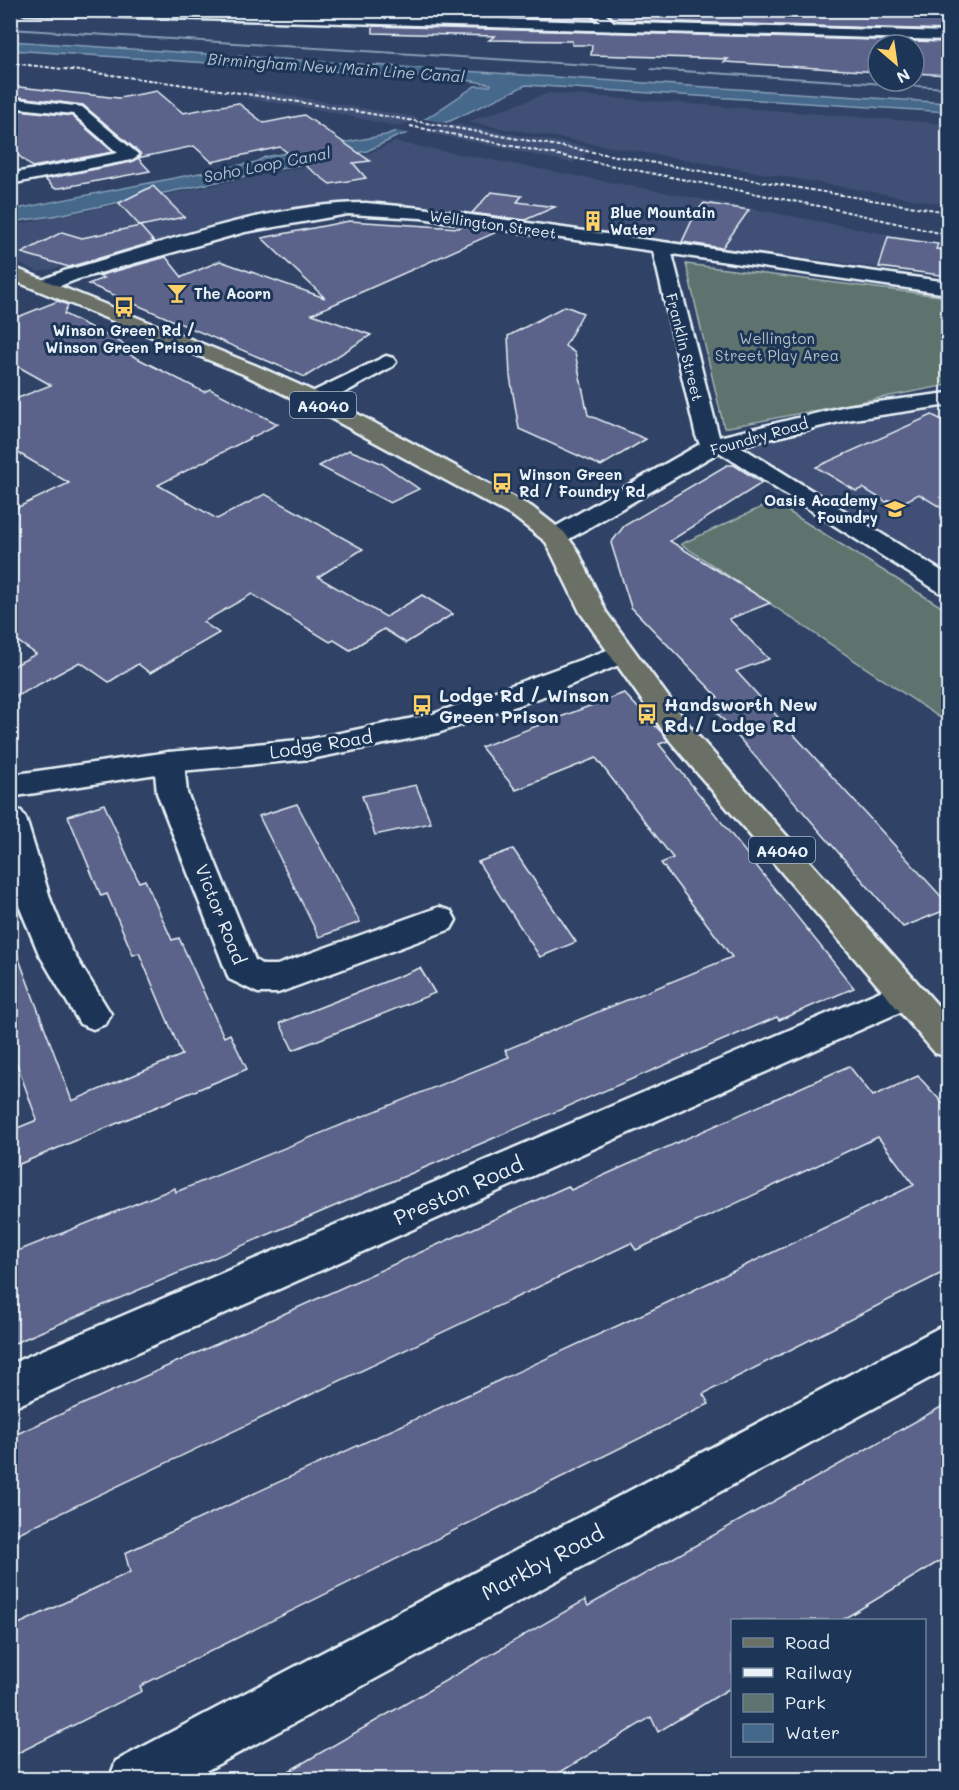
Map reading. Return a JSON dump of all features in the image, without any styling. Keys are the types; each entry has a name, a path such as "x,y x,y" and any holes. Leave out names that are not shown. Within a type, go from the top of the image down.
{"main road":[{"name":"A4040","path":"10,272 250,370 314,400 523,512 555,537 593,612 681,735 948,1042"}],"street":[{"path":"25,10 449,16 612,27 948,36"},
{"path":"593,10 612,27"},
{"path":"10,102 77,110 131,155 14,173"},
{"name":"Wellington Street","path":"44,286 71,274 250,227 303,214 350,208 421,213 948,288"},
{"name":"Franklin Street","path":"661,247 707,436 718,445"},
{"path":"314,400 386,362"},
{"name":"Foundry Road","path":"555,537 718,445 847,413 945,402"},
{"path":"718,445 948,586"},
{"name":"Lodge Road","path":"10,786 169,762 311,749 438,723 529,691 621,654"},
{"name":"Victor Road","path":"169,762 172,793 241,969 258,979 279,979 439,919"},
{"path":"10,819 34,901 56,954 93,1014"},
{"name":"Preston Road","path":"10,1387 906,994"},
{"name":"Markby Road","path":"135,1779 948,1345"}],"shaded area":[{"path":"258,90 594,148 573,163 320,110 246,98"},
{"path":"549,93 948,124 948,205 467,122"},
{"path":"395,142 940,244 948,246 948,276 399,208 301,211 39,272 11,260 10,226 365,155"},
{"name":"Oasis Academy Foundry","path":"931,406 948,415 948,572 734,446 849,417"}],"green space":[{"name":"Wellington Street Play Area","path":"686,264 948,297 948,385 724,428"},
{"path":"773,502 948,611 948,723 681,544"}],"water":[{"path":"10,41 948,103 948,112 526,85 450,121 398,136 367,151 53,216 11,222 11,210 256,162 265,157 386,135 427,118 475,86 490,86 491,84 466,80 11,50"}],"pier":[{"path":"420,118 452,124 415,135 391,130"}],"building":[{"path":"373,10 441,10 440,15 373,13"},
{"path":"458,10 493,10 497,15 585,10 595,20 457,16"},
{"path":"605,10 651,15 692,10 948,10 948,30 615,20"},
{"path":"373,26 866,40 866,71 724,62 728,59 591,55 592,45 572,45 572,41 489,40 495,36 373,33"},
{"path":"926,41 948,42 948,75 926,74"},
{"path":"10,86 119,98 157,91 183,113 238,103 264,123 304,115 370,161 353,163 366,178 330,184 280,147 212,162 194,146 138,158 140,153 83,105 10,96"},
{"path":"10,109 72,116 113,152 32,167 10,148"},
{"path":"138,158 150,171 60,188 54,188 45,179 131,162"},
{"path":"153,186 184,217 140,226 119,203"},
{"path":"491,192 522,196 517,202 555,207 525,220 472,213"},
{"path":"704,203 749,210 722,248 682,242 695,214"},
{"path":"349,221 459,228 461,226 499,231 312,314 371,335 305,377 88,284 104,278 98,276 166,257 182,277 220,261 325,298 262,238"},
{"path":"140,226 154,242 69,267 22,253 62,232 82,238"},
{"path":"888,237 938,244 936,249 948,250 948,276 879,267"},
{"path":"58,301 68,305 64,314 124,344 118,347 127,353 204,392 210,389 278,424 158,485 217,519 265,494 363,549 318,577 386,617 422,595 453,614 406,643 384,629 350,650 334,640 330,642 252,594 203,622 219,633 150,673 138,664 109,682 80,662 10,700 10,668 36,654 10,636 10,511 69,483 10,448 10,401 51,385 10,362 10,320"},
{"path":"565,306 583,313 565,346 575,353 588,415 646,439 601,466 519,429 510,376 508,336"},
{"path":"932,415 948,423 948,512 919,494 898,505 890,500 886,502 863,488 856,491 816,467"},
{"path":"349,450 381,463 419,489 390,503 319,466"},
{"path":"727,465 734,465 762,483 670,541 770,603 729,619 769,659 736,671 948,904 948,909 903,927 707,701 718,697 631,607 611,543 624,526"},
{"path":"624,693 663,734 668,741 659,744 854,988 779,1020 777,1017 10,1345 10,1254 175,1188 176,1192 509,1057 505,1050 732,957 661,863 673,858 596,758 516,790 481,747"},
{"path":"416,785 431,823 375,835 362,796"},
{"path":"104,804 139,882 145,880 172,940 179,938 224,1037 230,1034 247,1069 10,1168 10,1131 37,1120 10,1045 10,943 13,943 72,1101 182,1055 139,953 133,955 107,894 101,896 68,816"},
{"path":"297,804 360,922 319,937 259,816"},
{"path":"513,849 576,942 540,957 478,862"},
{"path":"420,968 435,993 293,1050 280,1023"},
{"path":"849,1066 873,1096 918,1076 948,1109 948,1270 703,1394 709,1404 140,1686 142,1691 10,1757 10,1628 130,1572 125,1553 656,1308 914,1185 878,1137 636,1250 631,1243 10,1537 10,1437 568,1186 571,1190"},
{"path":"948,1403 948,1556 844,1619 731,1619 731,1688 658,1732 651,1717 549,1779 275,1779 585,1600 588,1606"}],"waterway":[{"name":"Birmingham New Main Line Canal","path":"10,29 637,68"},
{"path":"651,69 948,88"}],"railway":[{"path":"10,63 128,77 363,112 948,212"},
{"path":"410,126 839,210 948,235"}],"place":[{"name":"Blue Mountain Water","path":"593,221"},
{"name":"The Acorn","path":"177,293"},
{"name":"Winson Green Rd / Winson Green Prison","path":"124,307"},
{"name":"Winson Green Rd / Foundry Rd","path":"502,483"},
{"name":"Oasis Academy Foundry","path":"895,509"},
{"name":"Lodge Rd / Winson Green Prison","path":"422,705"},
{"name":"Handsworth New Rd / Lodge Rd","path":"647,714"}],"water label":[{"name":"Soho Loop Canal","path":"267,164"}]}
